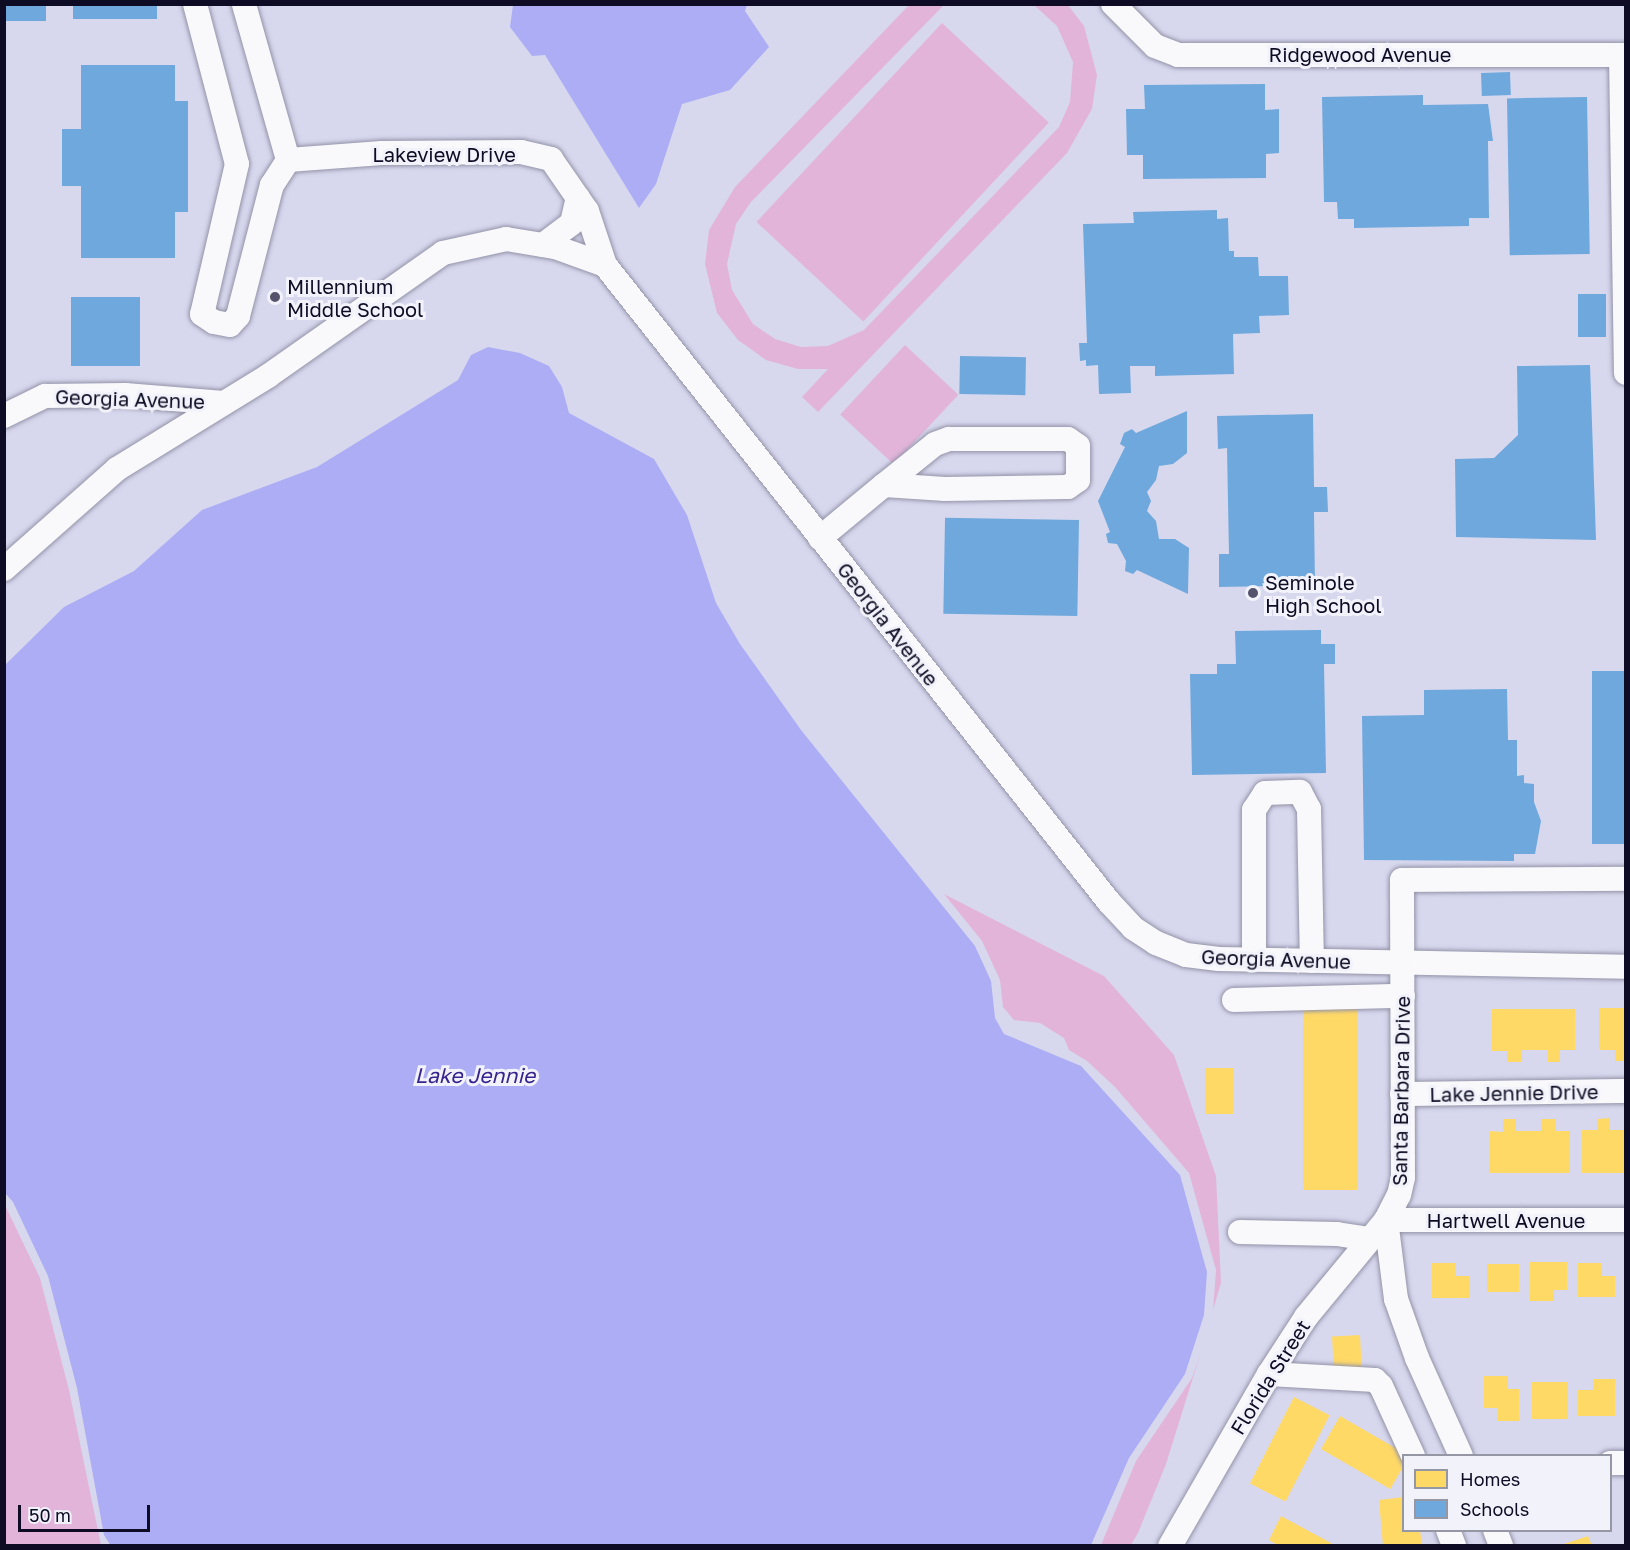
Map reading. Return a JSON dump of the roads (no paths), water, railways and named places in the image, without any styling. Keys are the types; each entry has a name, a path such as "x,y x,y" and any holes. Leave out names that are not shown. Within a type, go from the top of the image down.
{"street":[{"path":"195,4 237,164 202,314 214,322 231,325 238,316 273,186 288,159 244,4"},
{"name":"Ridgewood Avenue","path":"1113,4 1155,46 1178,55 1623,55"},
{"path":"1623,55 1626,373"},
{"name":"Lakeview Drive","path":"288,159 382,153 521,152 551,159 587,212 605,265"},
{"path":"543,245 572,223 578,198"},
{"name":"Georgia Avenue","path":"4,569 117,469 224,403 443,253 506,239 543,245 605,265 820,538 1133,928 1156,943 1186,955 1254,960 1626,967"},
{"name":"Georgia Avenue","path":"4,416 45,396 125,395 224,403"},
{"path":"820,538 884,485 934,444 949,439 1068,439 1078,446 1078,480 1068,487 945,489 884,485"},
{"path":"1254,960 1254,810 1265,793 1300,792 1310,809 1312,961"},
{"name":"Santa Barbara Drive","path":"1386,1220 1399,1195 1402,1177 1404,963 1402,880 1626,879"},
{"path":"1234,1000 1403,996"},
{"name":"Lake Jennie Drive","path":"1402,1094 1626,1091"},
{"path":"1386,1220 1396,1299 1416,1358 1461,1454"},
{"name":"Hartwell Avenue","path":"1386,1220 1626,1220"},
{"name":"Florida Street","path":"1170,1545 1269,1374 1306,1317 1386,1220"},
{"path":"1240,1232 1337,1234 1370,1239"},
{"path":"1269,1374 1375,1380 1382,1386 1413,1454"}],"water":[{"path":"513,5 747,5 745,11 769,47 730,90 682,104 656,184 639,208 545,55 532,56 510,27"},
{"name":"Lake Jennie","path":"488,347 520,353 549,366 562,387 569,413 654,459 687,515 716,603 740,644 801,730 975,946 991,981 995,1018 1004,1034 1081,1066 1180,1175 1207,1272 1204,1315 1185,1374 1129,1458 1091,1545 111,1546 104,1535 77,1388 48,1276 13,1202 5,1193 5,665 64,607 134,571 202,510 317,467 458,380 471,355"}],"place":[{"name":"Millennium Middle School","path":"275,297"},
{"name":"Seminole High School","path":"1253,593"}]}
